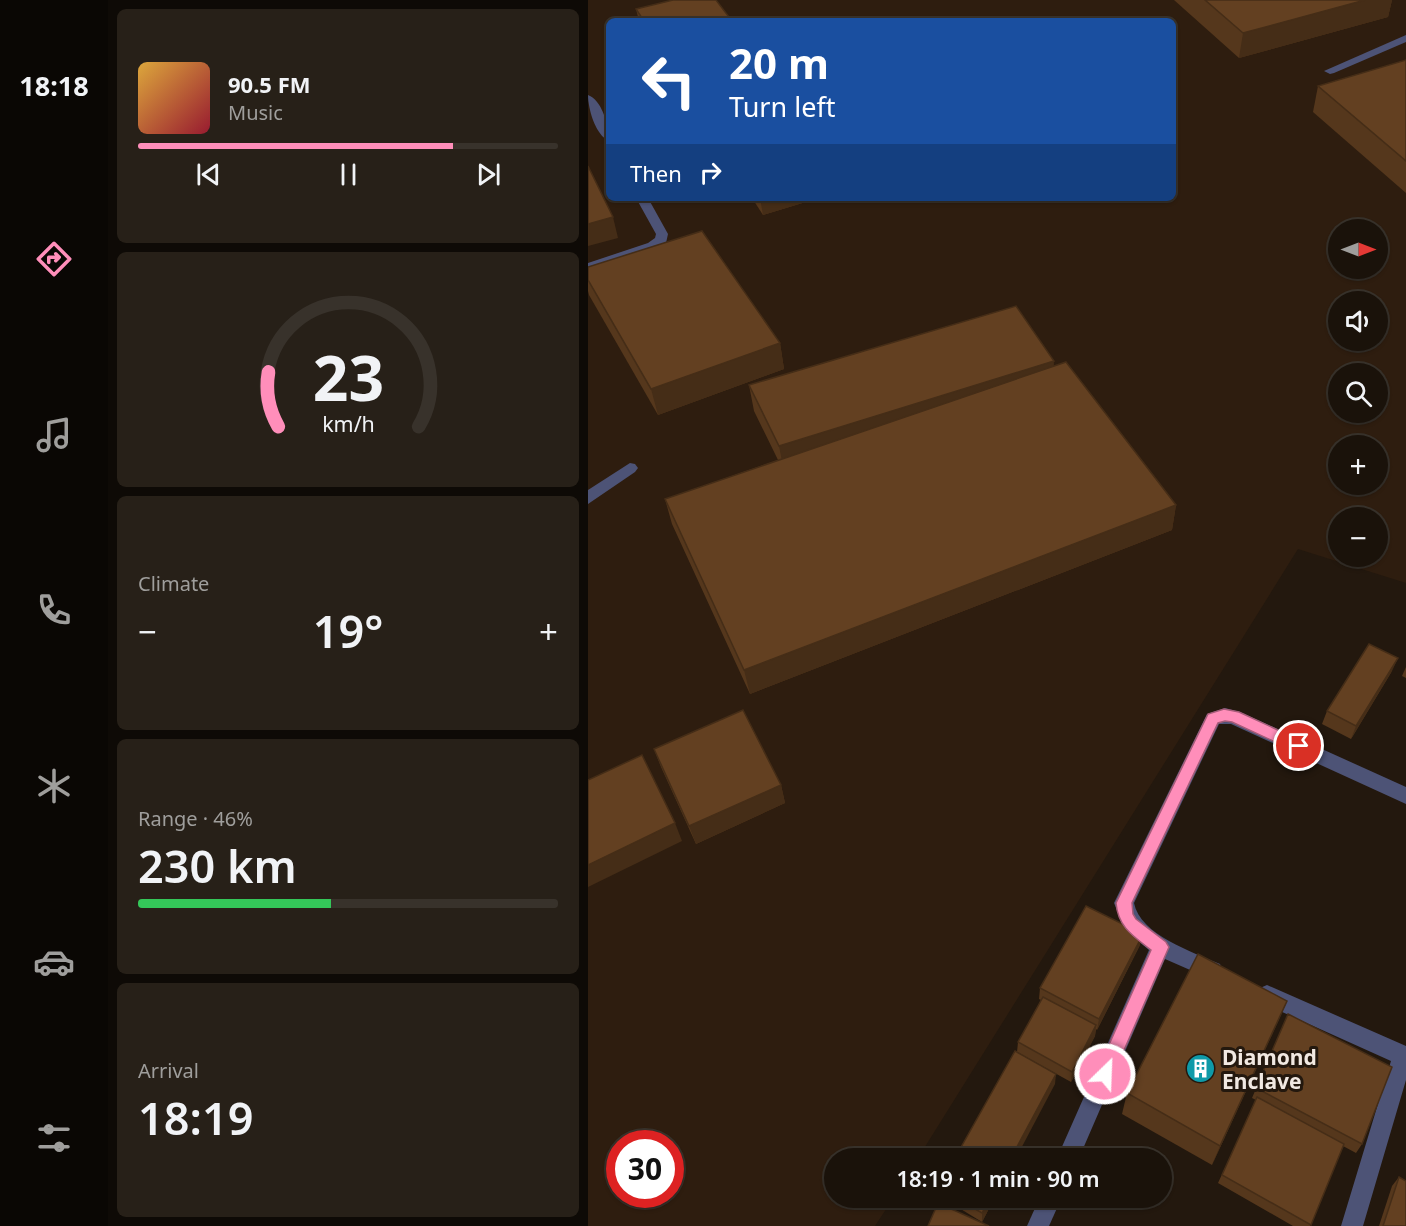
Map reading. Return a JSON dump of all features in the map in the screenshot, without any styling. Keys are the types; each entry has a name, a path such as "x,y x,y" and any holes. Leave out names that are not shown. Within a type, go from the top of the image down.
{"street":[{"path":"1330,71 1406,38"},
{"path":"588,98 606,131"},
{"path":"588,268 653,246 661,240 662,234 644,201"},
{"path":"588,498 630,468"},
{"path":"1352,1226 1405,1056 1161,947 1130,924 1125,916 1124,903 1213,719 1224,715 1234,717 1406,796"},
{"path":"1072,1148 1161,947"},
{"path":"1038,1226 1046,1208"}],"shaded area":[{"path":"588,0 1406,0 1406,583 1355,567 1388,567 1388,507 1328,507 1328,558 1298,549 924,1148 824,1148 824,1208 887,1208 875,1226 588,1226"}],"building":[{"path":"673,0 716,0 730,18 642,18 636,9"},
{"path":"1205,0 1365,0 1243,33"},
{"path":"1406,60 1406,161 1318,86"},
{"path":"588,166 613,217 588,224"},
{"path":"702,231 780,343 651,389 588,280 588,267"},
{"path":"1016,306 1054,361 779,446 749,385"},
{"path":"1066,362 1176,505 744,670 665,499"},
{"path":"1369,644 1398,658 1356,726 1327,711"},
{"path":"743,710 781,785 689,826 654,749"},
{"path":"642,755 675,823 588,865 588,780"},
{"path":"1086,906 1143,934 1099,1019 1040,988"},
{"name":"Diamond Enclave","path":"1198,954 1287,1001 1220,1146 1127,1093"},
{"path":"1043,997 1096,1025 1072,1072 1018,1042"},
{"path":"1288,1014 1392,1067 1362,1144 1256,1088"},
{"path":"1015,1051 1056,1074 1016,1148 961,1148"},
{"path":"1257,1097 1344,1144 1311,1225 1222,1175"},
{"path":"1399,1177 1406,1181 1406,1226 1383,1226"},
{"path":"936,1208 949,1208 989,1226 928,1226"},
{"path":"973,1208 985,1208 982,1213"}],"place":[{"name":"Diamond Enclave","path":"1201,1069"}],"route":[{"path":"1105,1074 1161,947 1130,924 1125,916 1124,903 1213,719 1224,715 1234,717 1299,746"}]}
